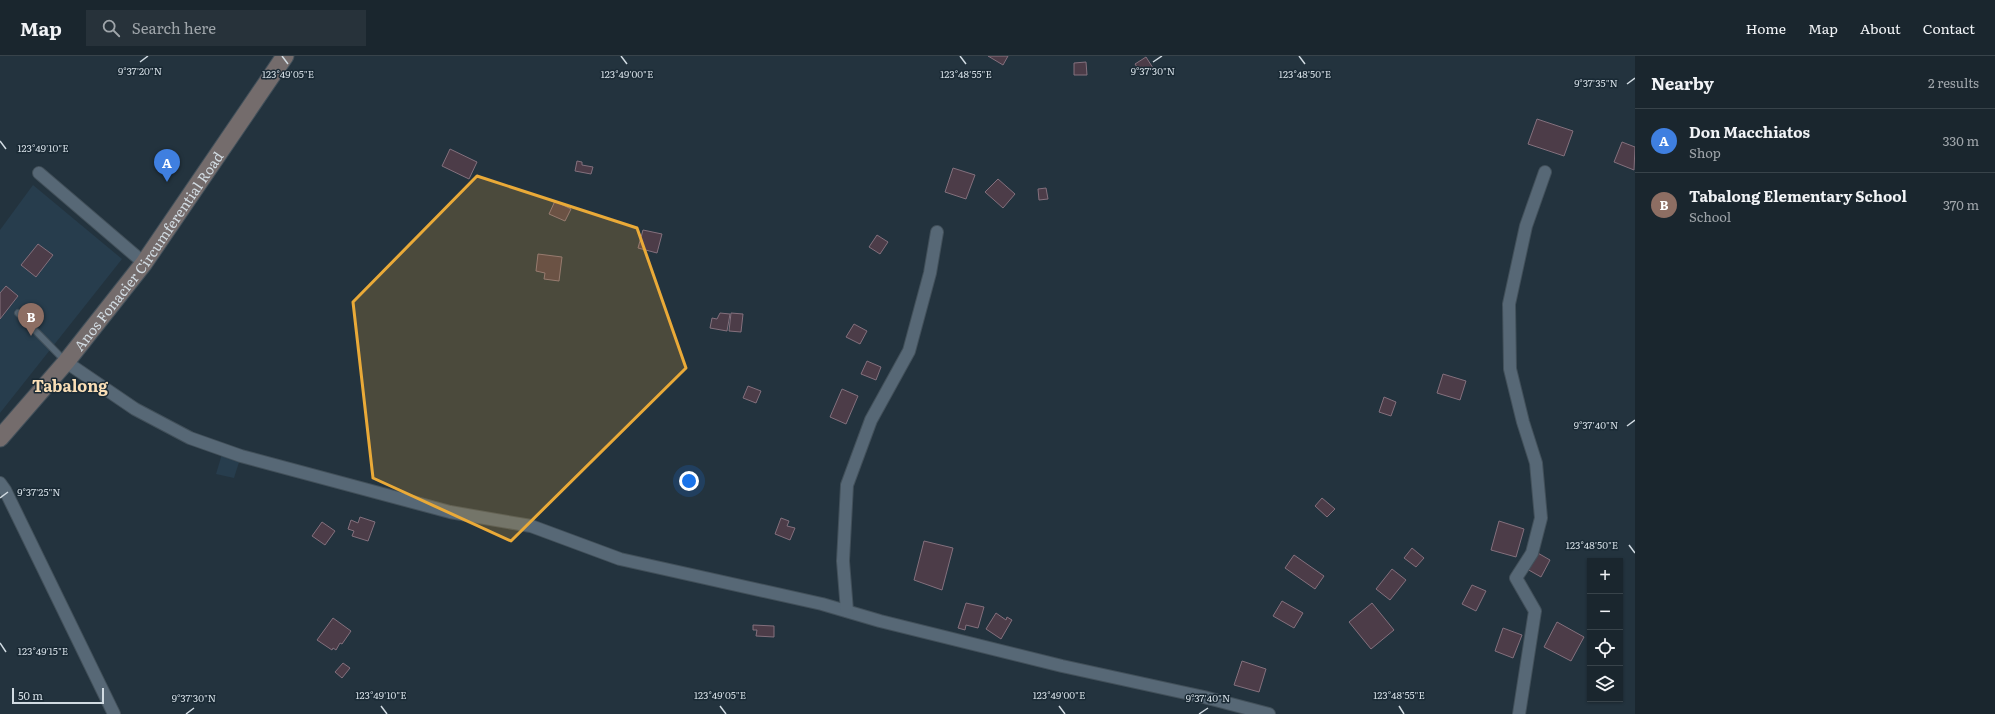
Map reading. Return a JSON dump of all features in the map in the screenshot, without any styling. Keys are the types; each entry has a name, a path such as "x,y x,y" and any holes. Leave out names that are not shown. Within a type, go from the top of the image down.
{"main road":[{"name":"Anos Fonacier Circumferential Road","path":"0,438 66,362 144,262 285,56"}],"street":[{"path":"1519,714 1535,611 1516,578 1532,553 1541,518 1536,463 1523,422 1510,369 1509,304 1526,226 1545,172"},
{"path":"39,173 144,262"},
{"path":"847,611 843,561 847,486 871,420 909,352 930,273 937,232"},
{"path":"66,362 135,409 190,438 241,456 450,512 531,526 620,558 746,586 1062,666 1204,697 1269,714"},
{"path":"0,483 5,490 114,714"}],"lane":[{"path":"18,313 66,362"}],"highlighted area":[{"path":"477,176 637,228 686,368 511,541 373,478 353,302"}],"shaded area":[{"path":"33,185 122,259 0,413 0,230"},
{"path":"222,454 240,459 234,478 216,474"}],"building":[{"path":"988,56 1008,56 1003,65"},
{"path":"1146,57 1153,68 1142,75 1135,64"},
{"path":"1086,62 1087,75 1074,75 1074,63"},
{"path":"1537,119 1573,131 1564,156 1528,144"},
{"path":"1622,142 1635,147 1634,170 1614,162"},
{"path":"450,149 477,162 469,179 442,166"},
{"path":"577,161 582,162 582,165 593,167 591,174 575,171"},
{"path":"953,168 975,175 966,199 945,192"},
{"path":"998,179 1015,194 1003,208 985,192"},
{"path":"1046,188 1048,199 1039,200 1038,189"},
{"path":"555,201 571,209 565,221 549,214"},
{"path":"643,230 662,234 657,253 638,248"},
{"path":"877,235 888,242 880,254 869,247"},
{"path":"38,244 53,255 36,277 21,265"},
{"path":"538,254 562,257 559,281 544,279 545,273 536,271"},
{"path":"6,286 18,296 0,319 0,293"},
{"path":"720,313 730,314 727,331 710,328 712,318 717,319"},
{"path":"731,313 743,314 741,332 729,331"},
{"path":"854,324 867,331 860,344 846,337"},
{"path":"867,361 881,367 876,380 861,374"},
{"path":"1443,374 1466,381 1460,400 1437,393"},
{"path":"748,386 761,391 756,403 743,398"},
{"path":"842,389 858,396 846,424 830,417"},
{"path":"1384,397 1396,402 1391,416 1379,412"},
{"path":"1322,498 1335,509 1327,517 1315,506"},
{"path":"360,517 375,522 368,541 352,536 354,531 348,529 351,520 358,523"},
{"path":"781,518 789,521 787,526 795,528 790,540 775,534"},
{"path":"1499,521 1524,529 1516,557 1491,550"},
{"path":"322,522 335,531 325,545 312,536"},
{"path":"924,541 953,548 942,590 914,580"},
{"path":"1412,548 1424,558 1416,567 1404,558"},
{"path":"1536,552 1550,560 1541,577 1527,569"},
{"path":"1294,555 1324,576 1315,589 1285,568"},
{"path":"1392,569 1406,580 1390,600 1376,589"},
{"path":"1472,585 1486,591 1476,611 1462,604"},
{"path":"1282,601 1303,613 1294,628 1273,616"},
{"path":"966,603 984,607 978,628 966,625 965,630 958,628"},
{"path":"1372,603 1394,630 1371,649 1349,622"},
{"path":"996,613 1006,620 1007,617 1012,620 1001,639 986,629"},
{"path":"333,618 351,631 336,650 333,648 332,650 317,640"},
{"path":"1557,622 1584,637 1571,661 1544,647"},
{"path":"753,625 774,626 774,637 756,636 757,630 753,630"},
{"path":"1503,628 1522,635 1513,658 1495,651"},
{"path":"1242,661 1266,669 1259,692 1234,685"},
{"path":"343,663 350,668 342,678 335,672"}],"place":[{"name":"Don Macchiatos","path":"167,182"},
{"name":"Tabalong Elementary School","path":"31,336"}],"district":[{"name":"Tabalong","path":"70,385"}]}
